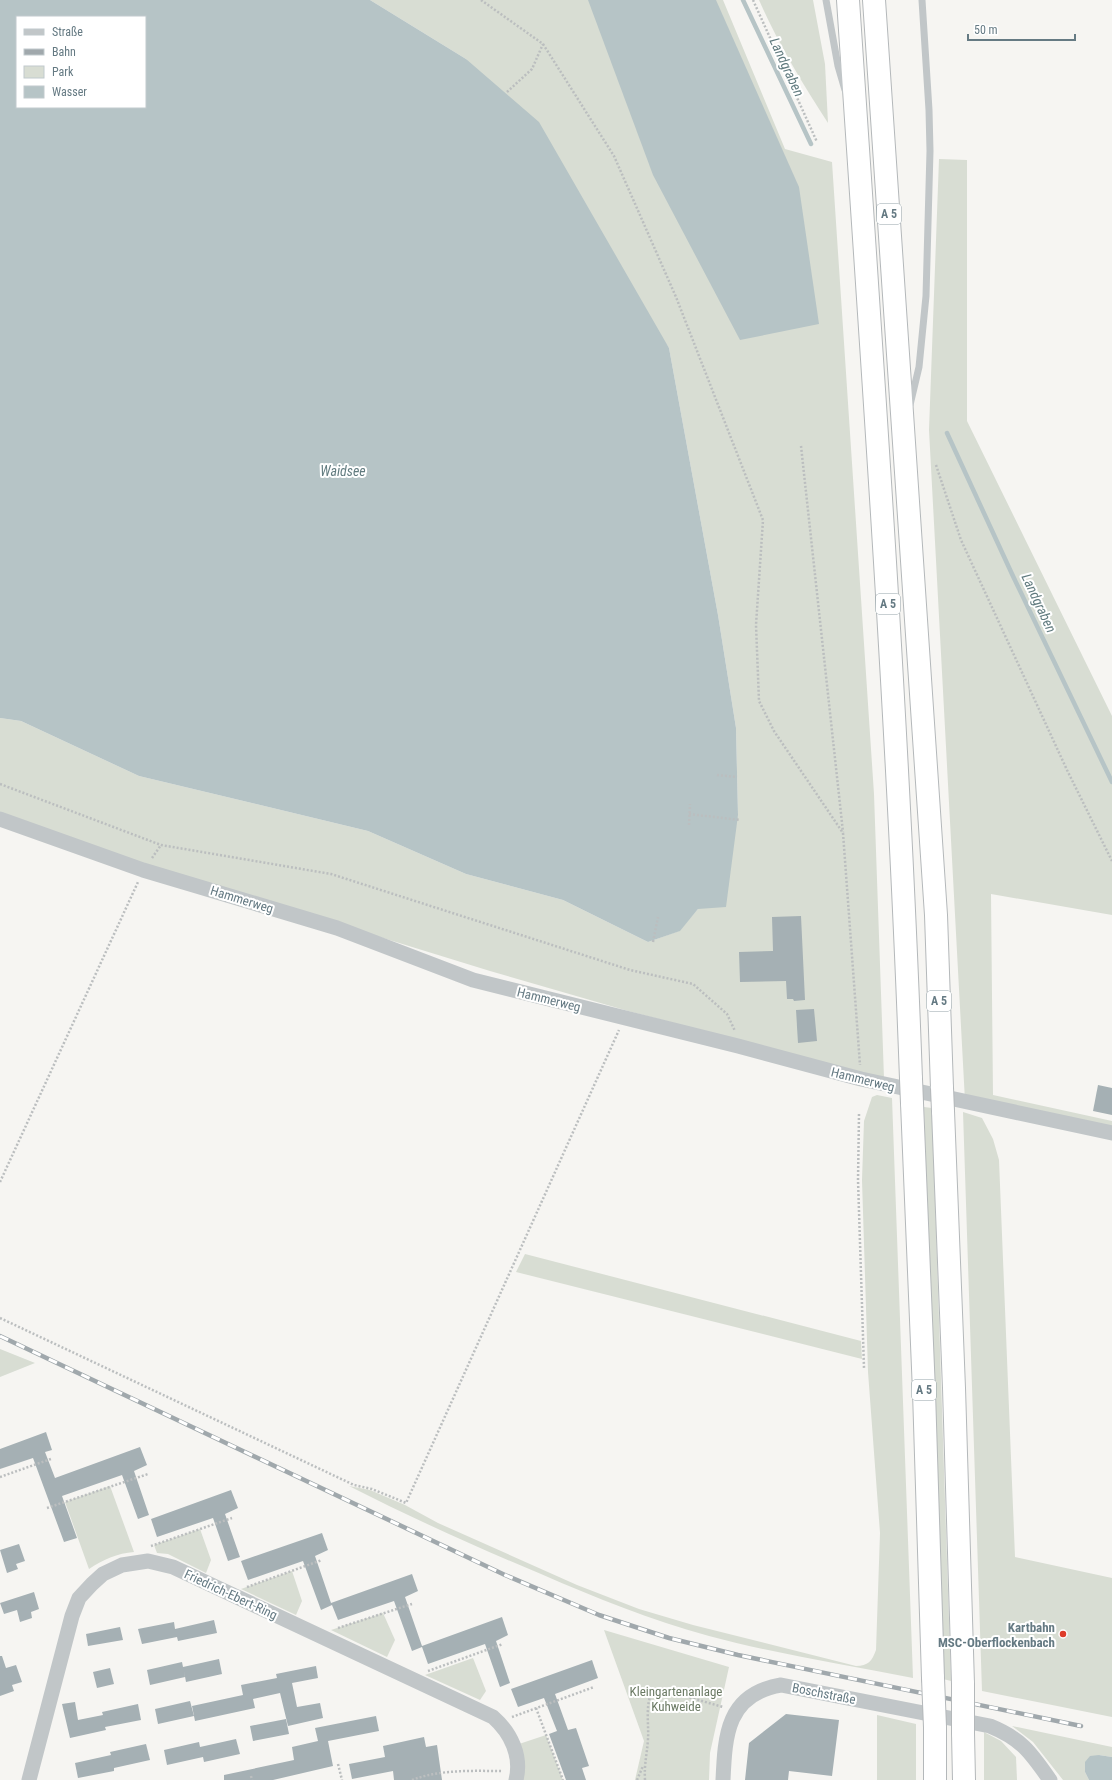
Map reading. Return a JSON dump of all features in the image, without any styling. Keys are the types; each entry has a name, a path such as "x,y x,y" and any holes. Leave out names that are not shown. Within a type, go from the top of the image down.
{"highway":[{"name":"A 5","path":"848,0 884,530 902,847 924,1392 935,1727 935,1780"},
{"name":"A 5","path":"874,0 936,914 954,1381 964,1780"}],"street":[{"name":"Hammerweg","path":"0,819 143,870 337,928 473,980 738,1046 861,1079 1112,1133"},
{"name":"Friedrich-Ebert-Ring","path":"29,1780 72,1616 80,1598 103,1574 122,1565 148,1561 173,1567 317,1635 478,1708 498,1722 514,1745 517,1759 516,1775"},
{"name":"Boschstraße","path":"723,1780 726,1735 735,1712 754,1694 770,1687 781,1685 990,1726 1003,1731 1027,1748 1050,1780"}],"lane":[{"path":"826,0 838,66 856,129"},
{"path":"904,429 919,367 926,296 930,151 922,0"}],"path":[{"path":"481,0 543,44 614,156 676,297 763,520 756,625 759,701 774,731 843,833"},
{"path":"753,0 817,142"},
{"path":"507,92 532,69 543,44"},
{"path":"801,446 843,833 859,1028 861,1079"},
{"path":"936,464 961,540 1064,763 1112,861"},
{"path":"717,775 737,777"},
{"path":"0,784 161,845 331,874 630,970 693,984 727,1014 737,1034 738,1046"},
{"path":"689,825 690,804"},
{"path":"690,814 740,820"},
{"path":"0,1182 143,870"},
{"path":"653,942 658,917"},
{"path":"0,1318 354,1485 406,1503 623,1018"},
{"path":"859,1114 858,1180 865,1358 864,1368"},
{"path":"0,1477 51,1459"},
{"path":"47,1508 148,1474"},
{"path":"149,1547 232,1518"},
{"path":"229,1593 322,1560"},
{"path":"317,1635 412,1604"},
{"path":"411,1678 503,1644"},
{"path":"498,1722 594,1687"},
{"path":"645,1780 644,1766 648,1739 650,1696 656,1689 712,1704 735,1712"},
{"path":"536,1708 563,1780"},
{"path":"338,1764 342,1780"},
{"path":"637,1780 644,1766"},
{"path":"412,1780 425,1775 460,1771 516,1775"},
{"path":"251,1776 252,1780"}],"green space":[{"path":"370,0 723,0 785,149 832,162 874,794 884,1078 628,1011 490,971 156,868 0,812 0,718 21,721 139,776 368,831 466,874 563,900 648,942 679,931 698,909 738,815 736,728 718,615 669,348 466,59"},
{"path":"759,0 813,0 825,64 828,123 791,63"},
{"path":"939,159 967,160 967,421 1112,716 1112,915 991,894 993,1095 1112,1121 1112,1132 965,1101 929,430"},
{"path":"877,1095 892,1098 913,1678 760,1648 709,1636 645,1616 492,1553 420,1521 349,1486 370,1490 405,1505 438,1523 577,1585 639,1609 693,1625 856,1666 867,1664 873,1657 876,1650 880,1533 868,1372 862,1180 864,1121 872,1097"},
{"path":"924,1107 932,1108 951,1681 943,1679"},
{"path":"963,1112 982,1118 993,1139 999,1160 1015,1557 1112,1578 1112,1717 982,1691"},
{"path":"525,1254 861,1341 862,1359 516,1272"},
{"path":"0,1349 35,1363 0,1377"},
{"path":"110,1486 134,1552 110,1558 89,1569 65,1502"},
{"path":"200,1529 211,1560 206,1573 168,1554 157,1553 154,1545"},
{"path":"292,1571 302,1601 296,1615 241,1589"},
{"path":"383,1613 395,1640 387,1657 331,1630"},
{"name":"Kleingartenanlage Kuhweide","path":"604,1630 729,1667 710,1753 709,1780 635,1780 644,1741"},
{"path":"473,1658 486,1691 480,1700 425,1675"},
{"path":"877,1715 916,1724 916,1780 877,1780"},
{"path":"1012,1726 1112,1747 1112,1757 1099,1755 1085,1772 1089,1780 1063,1780 1033,1742"},
{"path":"984,1732 1001,1741 1016,1757 1017,1780 984,1780"},
{"path":"546,1735 563,1780 523,1780 519,1744"}],"water":[{"name":"Waidsee","path":"0,0 370,0 466,59 539,122 669,348 718,615 736,728 738,815 726,907 698,909 680,931 648,942 563,900 466,874 368,831 139,776 21,721 0,718"},
{"path":"588,0 716,0 799,187 819,324 740,340 653,175"},
{"path":"1099,1755 1112,1757 1112,1780 1089,1780 1085,1772 1085,1762 1090,1756"}],"building":[{"path":"801,916 805,1000 794,1001 793,999 787,999 786,981 740,982 739,952 773,951 772,917"},
{"path":"814,1009 817,1041 798,1043 796,1010"},
{"path":"1098,1085 1112,1088 1112,1115 1093,1111"},
{"path":"46,1432 52,1450 45,1452 55,1478 140,1447 147,1465 134,1471 149,1515 138,1519 122,1475 62,1496 77,1538 64,1542 33,1458 0,1469 0,1449"},
{"path":"231,1490 238,1508 225,1514 240,1557 228,1561 213,1518 157,1537 151,1519"},
{"path":"322,1533 328,1550 315,1556 331,1603 412,1574 418,1591 405,1597 422,1646 502,1617 508,1635 496,1641 510,1683 500,1687 485,1644 428,1664 422,1647 412,1651 394,1601 338,1620 332,1605 321,1610 303,1561 248,1580 241,1561"},
{"path":"19,1544 25,1561 16,1564 18,1569 7,1573 0,1550"},
{"path":"34,1592 39,1609 31,1612 32,1618 20,1622 17,1610 4,1614 0,1603"},
{"path":"214,1620 217,1633 178,1641 177,1637 142,1644 138,1629 174,1622 175,1629"},
{"path":"120,1627 123,1640 88,1646 86,1634"},
{"path":"0,1656 2,1656 6,1668 16,1665 22,1682 12,1685 14,1691 0,1696"},
{"path":"219,1659 222,1674 186,1682 184,1671 185,1677 150,1685 147,1670 182,1662 183,1667"},
{"path":"592,1660 598,1678 555,1694 568,1730 576,1728 589,1766 582,1768 586,1780 566,1780 549,1734 557,1731 544,1698 518,1707 511,1689"},
{"path":"316,1666 318,1678 292,1683 297,1707 320,1703 323,1718 288,1726 280,1693 253,1699 255,1708 195,1721 192,1706 243,1695 241,1685 277,1678 276,1674"},
{"path":"110,1668 114,1684 97,1688 93,1672"},
{"path":"190,1701 194,1716 158,1724 155,1709"},
{"path":"75,1702 78,1720 103,1715 102,1712 138,1704 141,1720 105,1727 106,1730 70,1738 62,1704"},
{"path":"786,1714 839,1720 832,1776 789,1771 788,1780 745,1780 749,1743"},
{"path":"376,1716 379,1731 328,1741 333,1766 273,1780 224,1780 224,1775 294,1760 292,1747 318,1741 315,1728"},
{"path":"286,1719 289,1734 253,1741 250,1726"},
{"path":"424,1737 426,1747 437,1745 442,1780 394,1780 393,1771 352,1779 349,1764 385,1757 383,1746"},
{"path":"236,1739 240,1754 204,1762 203,1757 167,1765 164,1750 199,1742 200,1747"},
{"path":"146,1744 150,1760 114,1768 114,1771 78,1778 75,1763 111,1755 110,1752"}],"waterway":[{"name":"Landgraben","path":"743,0 811,144"},
{"name":"Landgraben","path":"947,433 1012,574 1112,782"}],"railway":[{"path":"0,1336 505,1575 599,1615 669,1638 738,1655 1081,1726"}],"place":[{"name":"Kartbahn MSC-Oberflockenbach","path":"1063,1634"}]}
